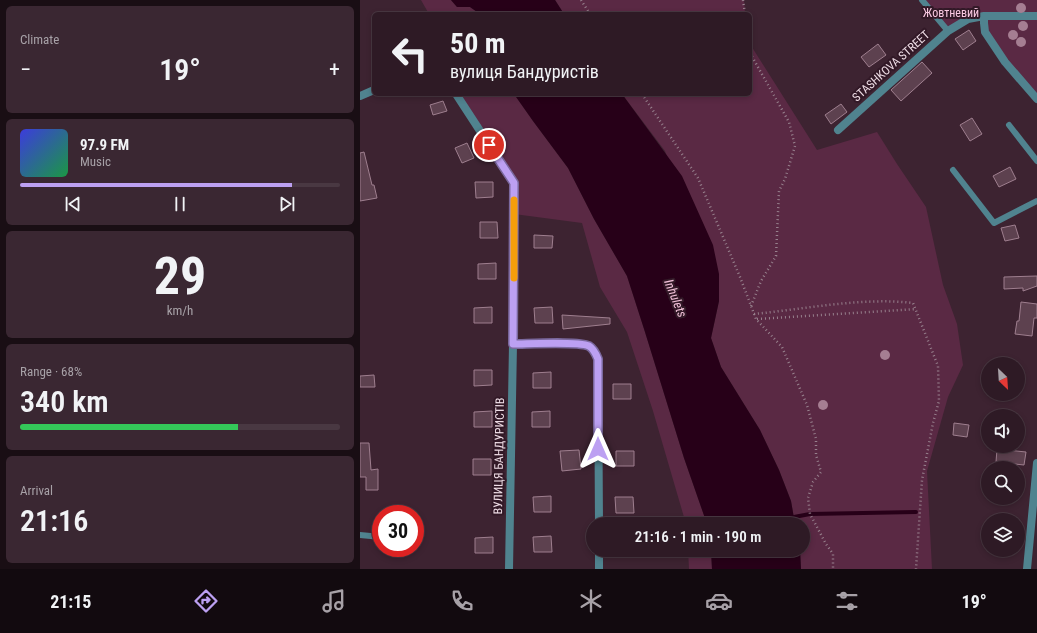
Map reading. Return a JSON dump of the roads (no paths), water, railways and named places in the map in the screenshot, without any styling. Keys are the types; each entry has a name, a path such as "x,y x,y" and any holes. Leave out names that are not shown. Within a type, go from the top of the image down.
{"street":[{"name":"STASHKOVA STREET","path":"838,130 948,31 968,19 984,16 1037,16"},
{"path":"984,16 985,32 1005,62 1037,99"},
{"path":"360,96 372,91"},
{"name":"ВУЛИЦЯ БАНДУРИСТІВ","path":"457,96 514,183 509,569"},
{"path":"513,344 576,344 589,346 595,352 598,359 599,517"},
{"path":"1027,569 1037,463"},
{"path":"599,557 599,569"}],"lane":[{"path":"922,0 948,31"},
{"path":"1009,125 1037,161"},
{"path":"953,170 994,223 1037,202"},
{"path":"360,535 372,536"}],"water":[{"path":"451,0 555,0 563,12 477,12 470,7 457,7"},
{"name":"Inhulets","path":"515,96 623,96 682,176 713,245 719,274 719,301 711,338 721,367 760,430 779,470 791,501 794,517 705,517 684,458 627,276 594,219 568,168"},
{"path":"711,557 800,557 801,569 712,569"}],"waterway":[{"path":"794,517 810,514 916,512"}],"park label":[{"name":"Жовтневий","path":"951,13"}]}
